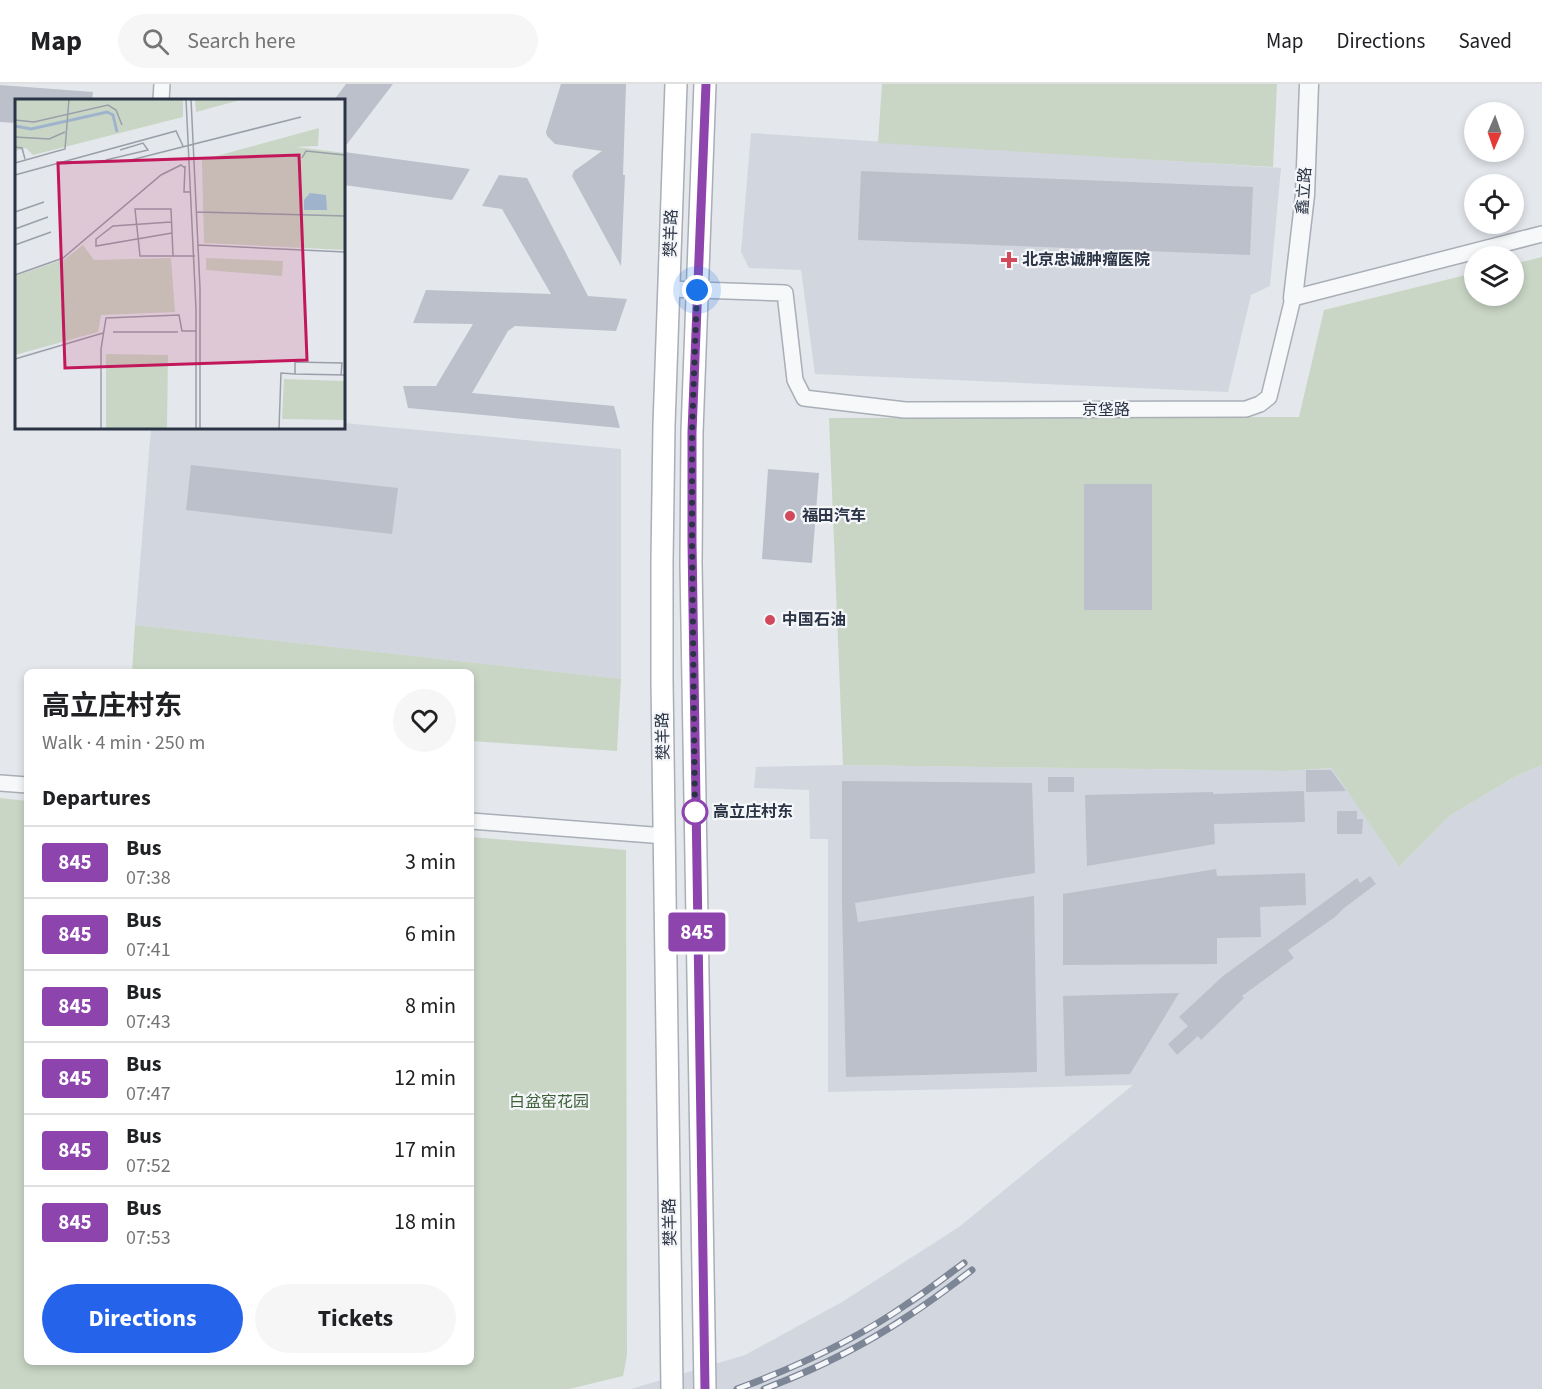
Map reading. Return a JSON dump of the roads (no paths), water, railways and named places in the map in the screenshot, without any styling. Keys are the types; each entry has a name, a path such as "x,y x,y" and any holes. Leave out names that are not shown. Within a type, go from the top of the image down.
{"main road":[{"name":"樊羊路","path":"672,1389 662,561 664,425 676,84"},
{"name":"樊羊路","path":"705,84 692,432 705,1389"}],"street":[{"path":"161,99 162,84"},
{"name":"鑫立路","path":"1293,298 1305,195 1309,84"},
{"path":"1293,298 1542,234"},
{"name":"京垡路","path":"669,289 785,293 795,380 804,398 906,410 1246,409 1260,404 1269,397 1293,298"},
{"path":"0,783 24,785"},
{"path":"474,821 665,837"}],"railway":[{"path":"737,1389 781,1372 846,1341 888,1317 964,1263"},
{"path":"764,1389 801,1374 874,1337 924,1305 972,1270"}],"place":[{"name":"北京忠诚肿瘤医院","path":"1009,260"},
{"name":"福田汽车","path":"790,516"},
{"name":"中国石油","path":"770,620"},
{"name":"高立庄村东","path":"695,812"}],"park label":[{"name":"白盆窑花园","path":"549,1102"}]}
